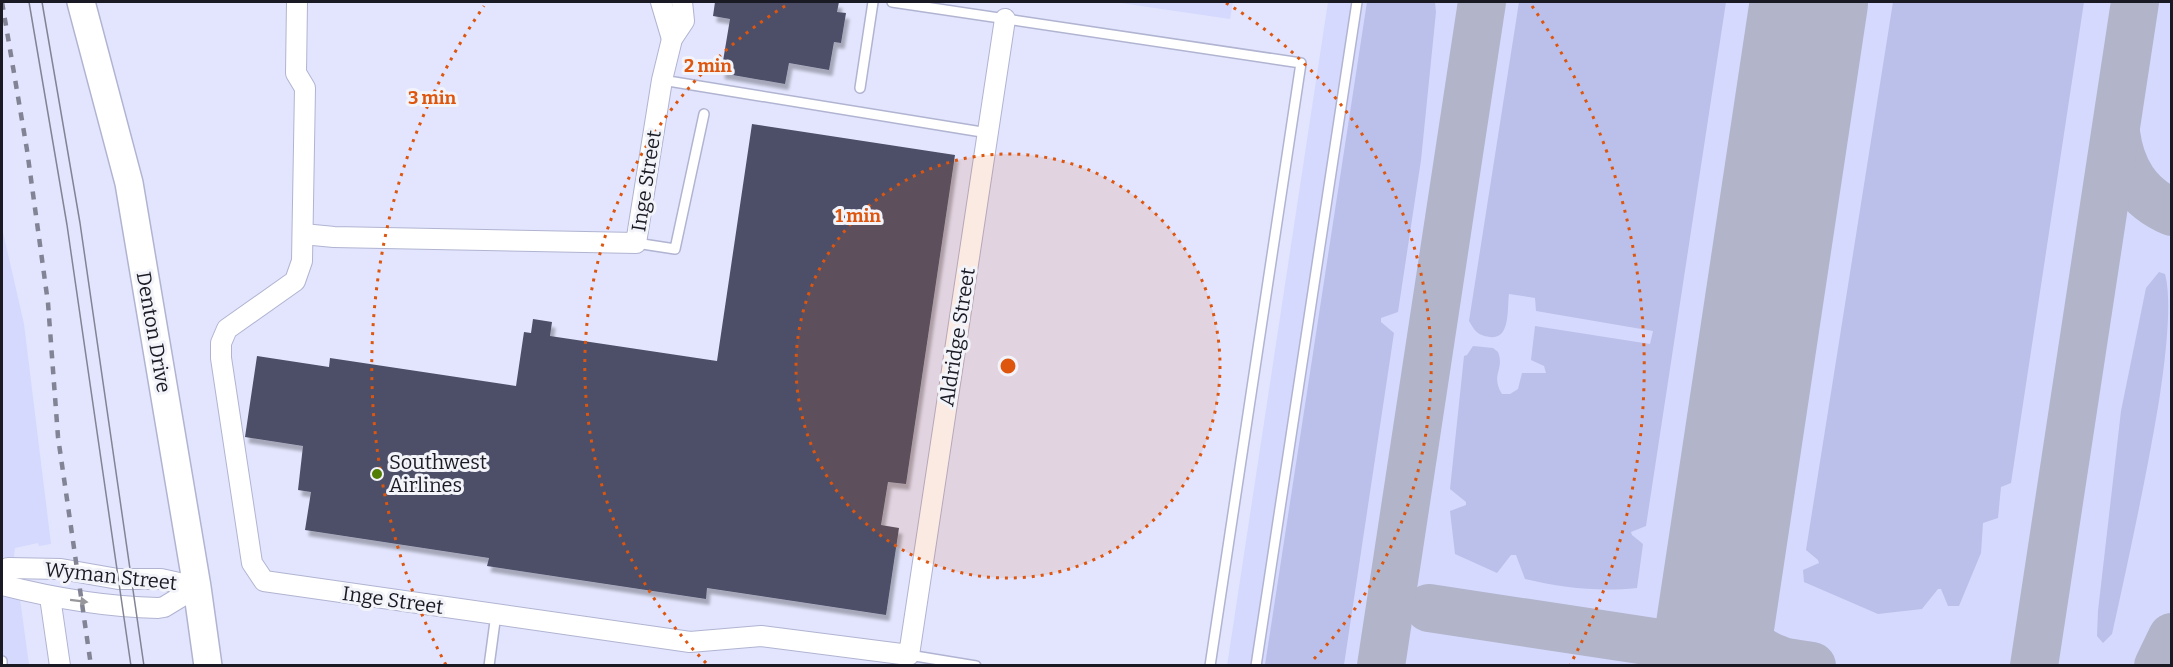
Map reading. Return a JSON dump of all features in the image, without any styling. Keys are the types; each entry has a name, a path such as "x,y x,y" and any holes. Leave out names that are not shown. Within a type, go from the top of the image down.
{"main road":[{"name":"Denton Drive","path":"81,2 129,183 208,665"}],"street":[{"name":"Inge Street","path":"297,2 296,73 305,88 302,261 295,281 228,329 221,343 221,358 252,563 264,581 690,642 761,636 909,655"},
{"path":"297,58 309,37 310,2"},
{"path":"661,2 672,39"},
{"name":"Inge Street","path":"303,234 334,237 636,243 662,80 672,39 684,21 682,2"},
{"name":"Aldridge Street","path":"909,655 1005,19"},
{"name":"Wyman Street","path":"2,573 8,568 61,569 118,579 161,579 197,587"},
{"name":"Wyman Street","path":"2,585 50,597 158,608 164,607 197,587"},
{"path":"50,597 60,666"}],"lane":[{"path":"860,88 873,2"},
{"path":"892,2 1301,63 1210,666"},
{"path":"1256,666 1357,2"},
{"path":"662,80 988,133"},
{"path":"636,243 675,249 704,114"},
{"path":"489,666 496,614"},
{"path":"909,655 976,666"},
{"path":"2,661 2,666"}],"shaded area":[{"path":"1114,2 1233,2 1230,19"},
{"path":"1328,2 2171,2 2171,665 1227,666"},
{"path":"1367,2 1435,2 1436,12 1421,160 1398,312 1381,318 1381,322 1394,333 1344,665 1265,665"},
{"path":"1519,2 1726,2 1646,526 1631,532 1643,544 1637,588 1595,589 1553,585 1525,579 1516,555 1511,555 1497,573 1455,554 1450,511 1466,505 1466,502 1450,489 1464,356 1473,346 1493,348 1498,352 1500,363 1497,382 1502,394 1510,394 1518,389 1522,373 1546,373 1544,366 1531,360 1535,326 1650,344 1653,331 1536,311 1535,298 1509,294 1507,322 1502,333 1497,337 1479,334 1469,321"},
{"path":"1893,2 2084,2 2011,483 2001,487 1998,518 1983,523 1981,553 1959,606 1948,606 1941,589 1938,589 1922,609 1878,614 1804,582 1803,570 1819,563 1806,550"},
{"path":"2,228 24,324 51,544 39,546 38,543 15,548 14,555 29,665 2,665"},
{"path":"2159,272 2165,274 2168,302 2167,336 2159,401 2112,634 2103,643 2097,636 2098,611 2121,411 2146,288"}],"building":[{"path":"715,2 839,2 837,12 846,13 841,43 834,42 829,70 789,63 785,84 721,73 730,19 713,16"},
{"path":"752,124 955,155 906,484 888,482 881,525 899,528 886,615 707,588 706,599 487,566 489,558 305,530 311,492 298,490 303,446 245,437 257,356 329,367 330,358 516,386 524,332 531,333 533,319 552,322 550,336 717,361"}],"taxiway":[{"path":"1381,666 1482,2"},
{"path":"2034,666 2135,2"},
{"path":"2116,133 2127,170 2140,190 2160,206 2172,212"},
{"path":"1721,586 1726,610 1739,632 1758,649 1780,660"},
{"path":"1429,608 1812,666"},
{"path":"2158,666 2172,637"}],"runway":[{"path":"1709,666 1809,2"}],"tram line":[{"path":"29,2 67,225 131,666"},
{"path":"42,2 80,223 144,666"}],"railway":[{"path":"2,2 27,150 48,303 58,437 91,666"}],"place":[{"name":"Southwest Airlines","path":"377,474"}]}
